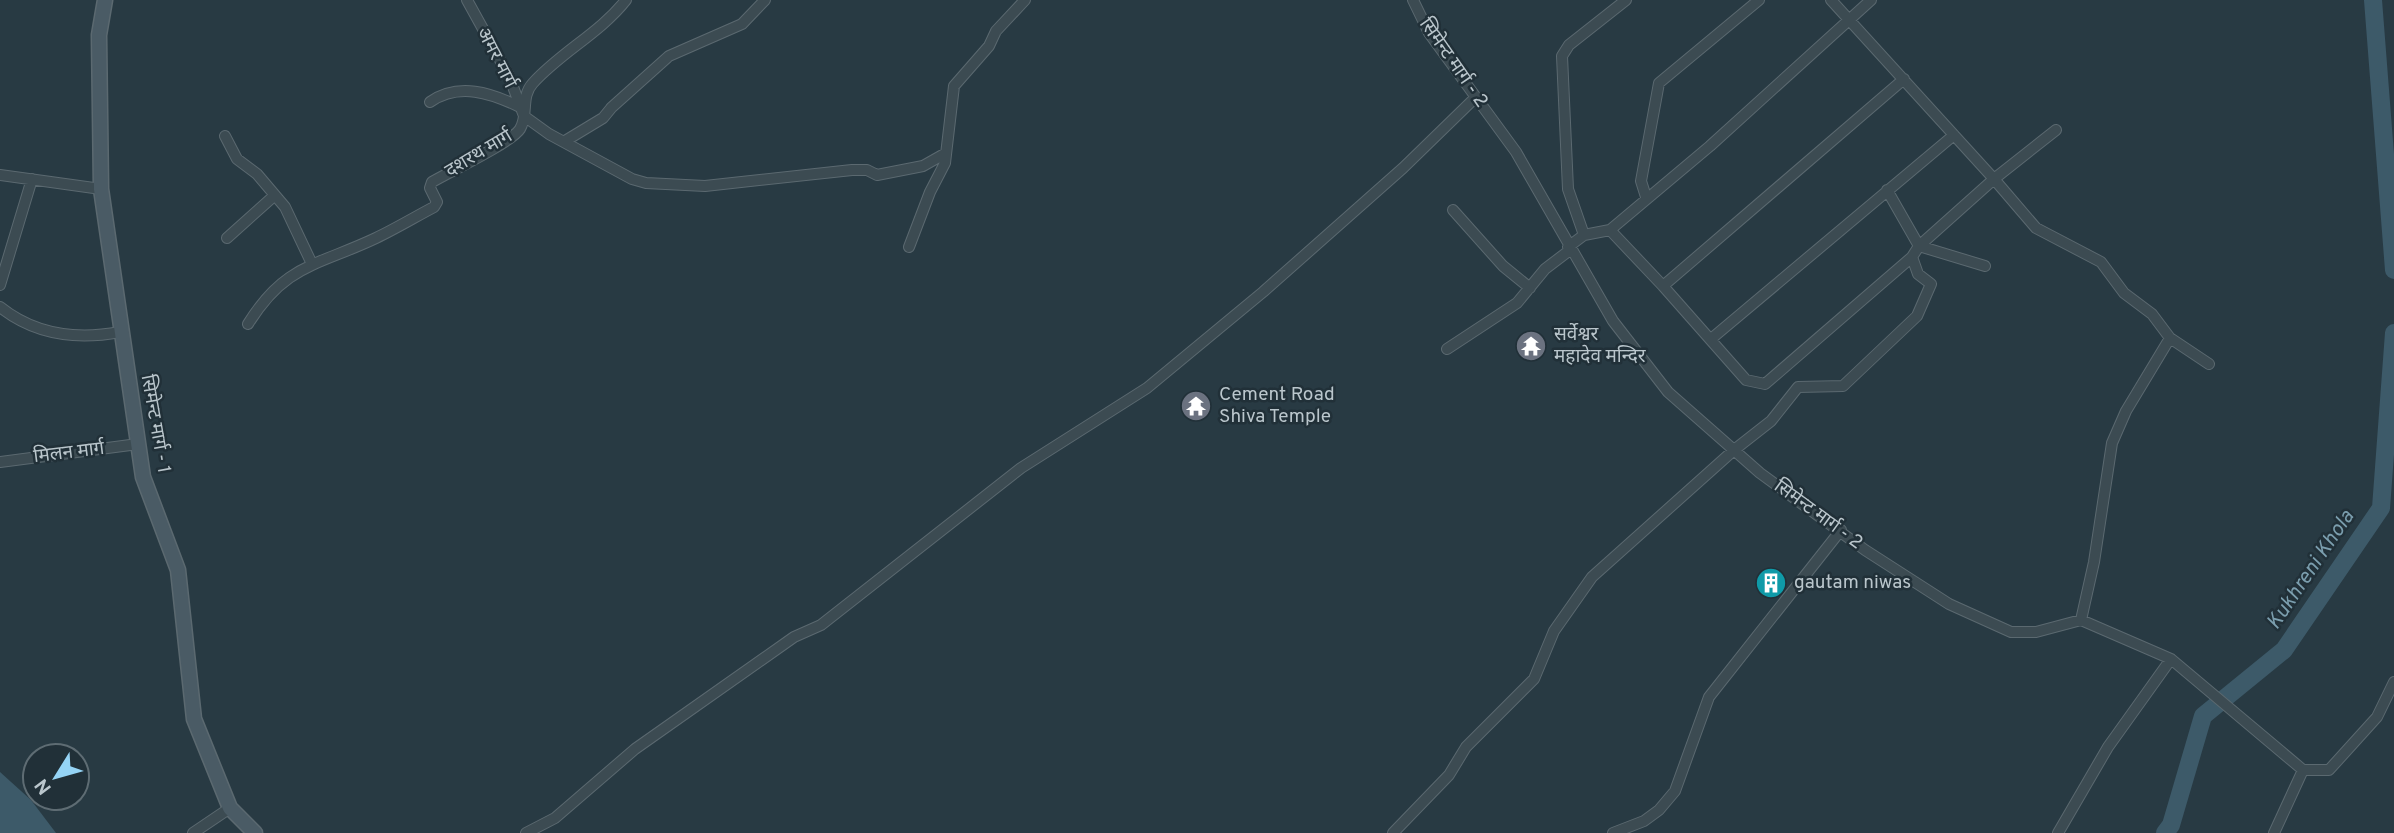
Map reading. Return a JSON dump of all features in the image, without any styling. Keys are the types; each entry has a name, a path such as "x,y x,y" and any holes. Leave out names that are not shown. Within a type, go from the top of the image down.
{"street":[{"name":"सिमेन्ट मार्ग - 1","path":"105,0 99,35 101,189 143,477 178,570 194,719 230,808 255,833"},
{"name":"अमर मार्ग","path":"467,0 509,76 522,111"},
{"name":"दशरथ मार्ग","path":"248,324 265,297 282,281 312,264 374,239 434,207 437,202 430,188 432,182 517,132 524,99 531,84 604,25 626,0"},
{"path":"565,141 603,118 611,107 669,56 742,24 765,0"},
{"path":"909,247 930,192 945,163 954,86 989,46 996,31 1024,0"},
{"name":"सिमेन्ट मार्ग - 2","path":"1413,0 1429,33 1516,152 1613,321 1668,392 1760,473 1865,550 1949,604 2011,632 2036,632 2081,620"},
{"path":"1584,235 1567,189 1562,56 1569,45 1626,0"},
{"path":"1646,197 1641,181 1659,83 1759,0"},
{"path":"1831,0 2036,228 2101,262 2124,293 2152,314 2170,338 2209,364"},
{"path":"1447,349 1517,303 1555,258 1584,235 1610,230 1646,197 1710,146 1871,0"},
{"path":"1663,286 1904,79"},
{"path":"430,102 438,97 467,90 522,111 565,141 632,179 681,186 716,186 777,176 814,176 852,170 867,170 877,176 923,166 946,153"},
{"path":"526,833 555,818 635,749 794,637 821,625 1021,468 1147,388 1264,292 1403,168 1476,97"},
{"path":"1610,230 1746,380 1765,384 1912,257 1919,246 1994,179 2056,130"},
{"path":"1711,339 1954,135"},
{"path":"225,136 237,159 257,174 285,206 312,264"},
{"path":"0,175 101,189"},
{"path":"0,285 32,179"},
{"path":"1887,190 1919,246 1984,266"},
{"path":"227,238 275,195"},
{"path":"1453,211 1503,267 1530,288"},
{"path":"1393,833 1449,775 1466,747 1534,679 1554,631 1592,577 1734,450 1771,421 1798,387 1843,386 1917,316 1931,284 1915,269 1912,257"},
{"path":"0,307 55,335 90,337 120,332"},
{"path":"2170,338 2126,411 2112,443 2094,562 2081,620 2171,659 2303,770 2329,770 2380,711 2394,682"},
{"name":"मिलन मार्ग","path":"0,462 138,444"},
{"path":"1613,833 1644,821 1659,810 1675,792 1709,697 1840,530"},
{"path":"2058,833 2108,747 2171,659"},
{"path":"2380,711 2394,706"},
{"path":"2274,833 2303,770"},
{"path":"193,833 230,808"}],"water":[{"path":"0,772 21,791 21,812 40,812 56,833 0,833"}],"waterway":[{"name":"Kukhreni Khola","path":"2373,0 2394,270"},
{"name":"Kukhreni Khola","path":"2165,833 2171,825 2203,716 2284,650 2381,508 2394,333"},
{"path":"2386,444 2394,444"}],"place":[{"name":"सर्वेश्वर महादेव मन्दिर","path":"1531,346"},
{"name":"Cement Road Shiva Temple","path":"1196,406"},
{"name":"gautam niwas","path":"1771,583"}]}
